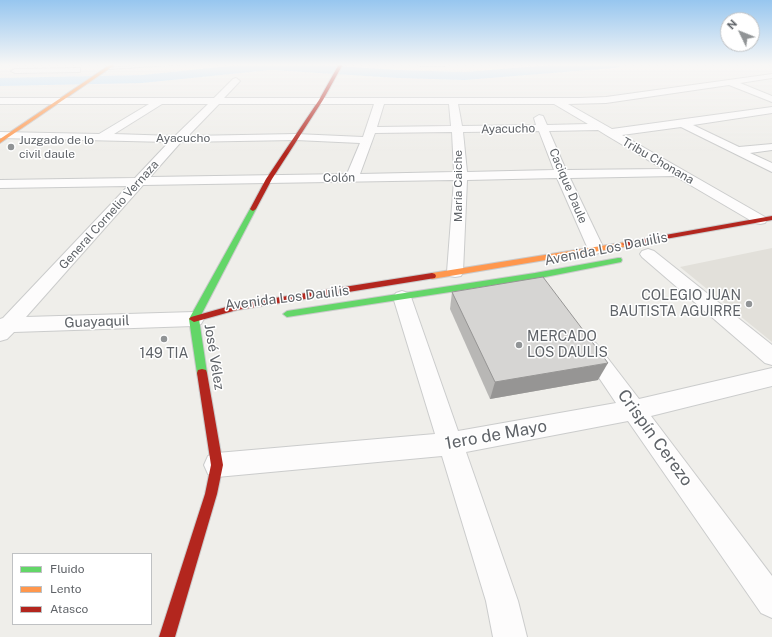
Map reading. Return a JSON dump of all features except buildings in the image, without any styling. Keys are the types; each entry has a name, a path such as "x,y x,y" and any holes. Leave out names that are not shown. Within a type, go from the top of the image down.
{"street":[{"path":"0,141 5,134 70,94"},
{"path":"102,137 171,94"},
{"name":"General Cornelio Vernaza","path":"3,328 178,139 216,95 219,94"},
{"name":"José Vélez","path":"167,637 211,494 217,465 194,319 269,179 320,100 322,94"},
{"path":"0,101 161,100 216,95 320,100 556,102 606,100 649,94"},
{"path":"759,94 772,99"},
{"path":"352,177 380,101"},
{"name":"María Caiche","path":"453,101 461,177 455,272"},
{"name":"Cacique Daule","path":"530,101 544,128 562,175 596,249"},
{"name":"Tribu Chonana","path":"556,102 678,172 766,219"},
{"path":"610,133 682,124 772,110"},
{"path":"682,124 772,168"},
{"name":"Ayacucho","path":"5,134 178,139 368,135 457,129 598,127"},
{"path":"736,151 772,147"},
{"name":"Colón","path":"0,184 678,172"},
{"name":"Avenida Los Dauilis","path":"194,319 237,307 596,249 766,219"},
{"path":"650,254 772,357"},
{"name":"Avenida Los Dauilis","path":"280,315 535,276 625,259"},
{"path":"535,276 549,295"},
{"path":"402,297 502,601 510,637"},
{"name":"Avenida Los Dauilis","path":"194,319 221,321"},
{"name":"Guayaquil","path":"3,328 194,319"},
{"name":"Crispín Cerezo","path":"578,333 772,602"},
{"name":"1ero de Mayo","path":"217,465 450,444 635,410 772,377"}],"shaded area":[{"name":"COLEGIO JUAN BAUTISTA AGUIRRE","path":"772,248 772,342 680,267"}],"traffic: fast":[{"path":"202,373 194,319 253,209"},
{"path":"287,314 535,276 618,260"}],"traffic: slow":[{"path":"0,141 70,94"},
{"path":"432,276 626,244"}],"traffic: jam":[{"path":"253,209 269,179 324,94"},
{"path":"626,244 772,218"},
{"path":"194,319 237,307 432,276"},
{"path":"167,637 211,494 217,465 202,373"}],"place":[{"name":"Juzgado de lo civil daule","path":"11,147"},
{"name":"COLEGIO JUAN BAUTISTA AGUIRRE","path":"749,304"},
{"name":"149 TIA","path":"164,339"},
{"name":"MERCADO LOS DAULIS","path":"519,345"}]}
